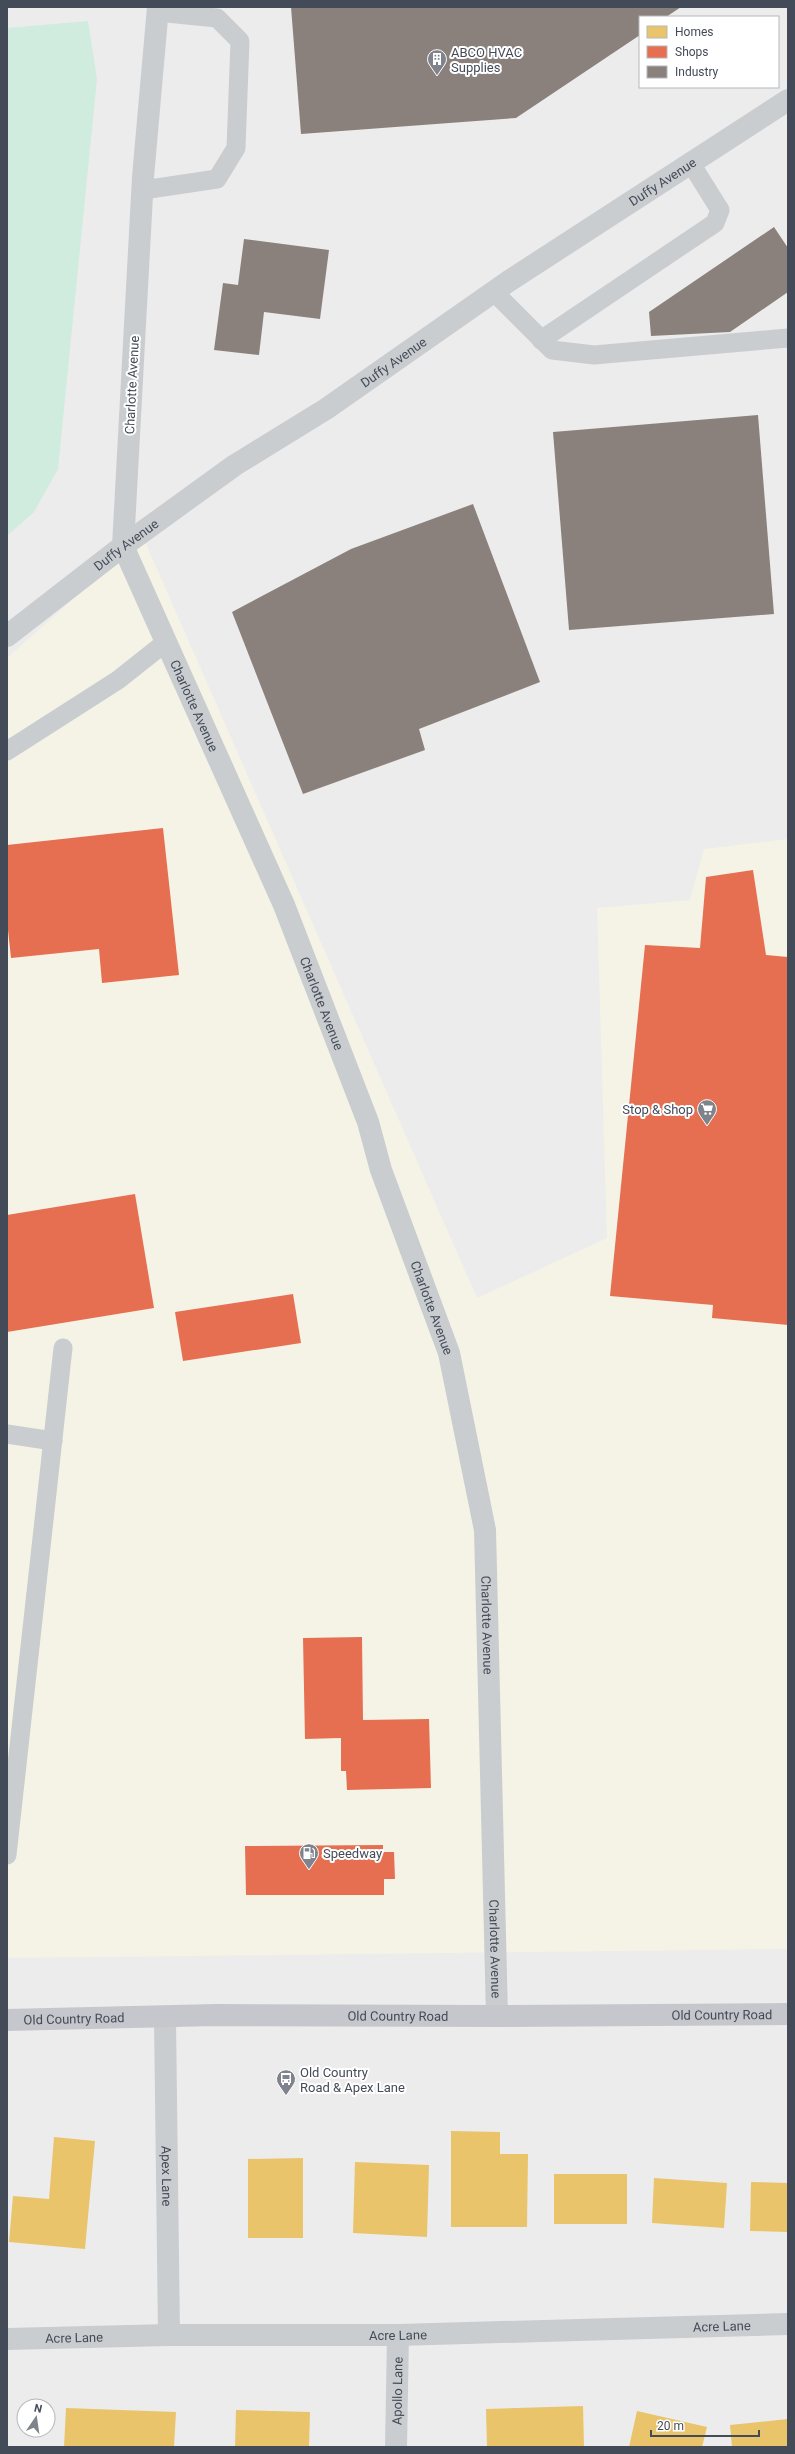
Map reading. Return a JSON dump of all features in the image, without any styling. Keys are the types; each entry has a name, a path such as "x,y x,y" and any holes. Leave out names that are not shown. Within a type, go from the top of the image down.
{"main road":[{"name":"Old Country Road","path":"7,2020 165,2018 216,2015 497,2016 788,2014"}],"street":[{"name":"Charlotte Avenue","path":"158,9 143,190 123,546 284,905 368,1122 381,1170 449,1353 486,1530 497,2016"},
{"name":"Duffy Avenue","path":"7,636 123,546 235,465 326,409 494,292 690,162 788,100"},
{"name":"Apex Lane","path":"165,2018 169,2335"},
{"name":"Acre Lane","path":"7,2339 169,2335 398,2335 788,2324"},
{"name":"Apollo Lane","path":"396,2447 398,2335"}],"lane":[{"path":"143,190 217,179 236,148 240,41 218,18 158,9"},
{"path":"541,340 715,223 720,210 690,162"},
{"path":"494,292 552,350 594,355 788,338"},
{"path":"7,751 118,680 166,642"},
{"path":"7,1855 63,1348"},
{"path":"7,1434 53,1441"}],"shaded area":[{"path":"143,537 477,1298 607,1238 597,908 690,900 704,849 788,839 788,1949 7,1958 7,658"}],"green space":[{"path":"88,21 97,79 58,469 34,512 7,536 7,28"}],"building: Homes":[{"path":"451,2131 500,2132 500,2154 528,2154 527,2227 451,2227"},
{"path":"54,2137 95,2141 85,2249 9,2242 13,2196 49,2199"},
{"path":"303,2158 303,2238 248,2238 248,2159"},
{"path":"355,2162 429,2165 427,2237 353,2233"},
{"path":"554,2174 627,2174 627,2224 554,2224"},
{"path":"654,2178 727,2183 724,2228 652,2223"},
{"path":"751,2182 788,2183 788,2232 750,2231"},
{"path":"583,2406 584,2447 487,2447 486,2409"},
{"path":"66,2408 176,2412 174,2447 64,2447"},
{"path":"236,2410 310,2412 309,2447 235,2447"},
{"path":"637,2411 707,2427 702,2447 629,2447"},
{"path":"788,2419 788,2447 732,2447 730,2425"}],"building: Shops":[{"path":"163,828 179,975 102,983 99,949 11,958 7,921 7,845"},
{"name":"Stop & Shop","path":"753,870 766,955 788,957 788,1325 712,1318 713,1305 610,1296 645,945 700,948 706,877"},
{"path":"135,1194 154,1308 7,1332 7,1215"},
{"path":"293,1294 301,1343 183,1361 175,1312"},
{"path":"362,1637 363,1720 429,1719 431,1788 347,1790 346,1771 341,1771 341,1738 305,1739 303,1638"},
{"path":"383,1845 383,1852 394,1852 395,1879 384,1879 384,1895 246,1895 245,1846"}],"building: Industry":[{"name":"ABCO HVAC Supplies","path":"291,7 681,7 668,16 639,16 639,36 516,118 301,134"},
{"path":"774,227 788,248 788,292 730,332 651,336 649,312"},
{"path":"244,239 329,250 320,319 264,312 259,355 214,350 223,283 238,285"},
{"path":"758,415 774,614 569,630 553,432"},
{"path":"473,504 540,682 419,729 425,750 303,794 232,612 351,549"}],"place":[{"name":"ABCO HVAC Supplies","path":"437,76"},
{"name":"Stop & Shop","path":"707,1126"},
{"name":"Speedway","path":"309,1870"},
{"name":"Old Country Road & Apex Lane","path":"286,2096"}]}
